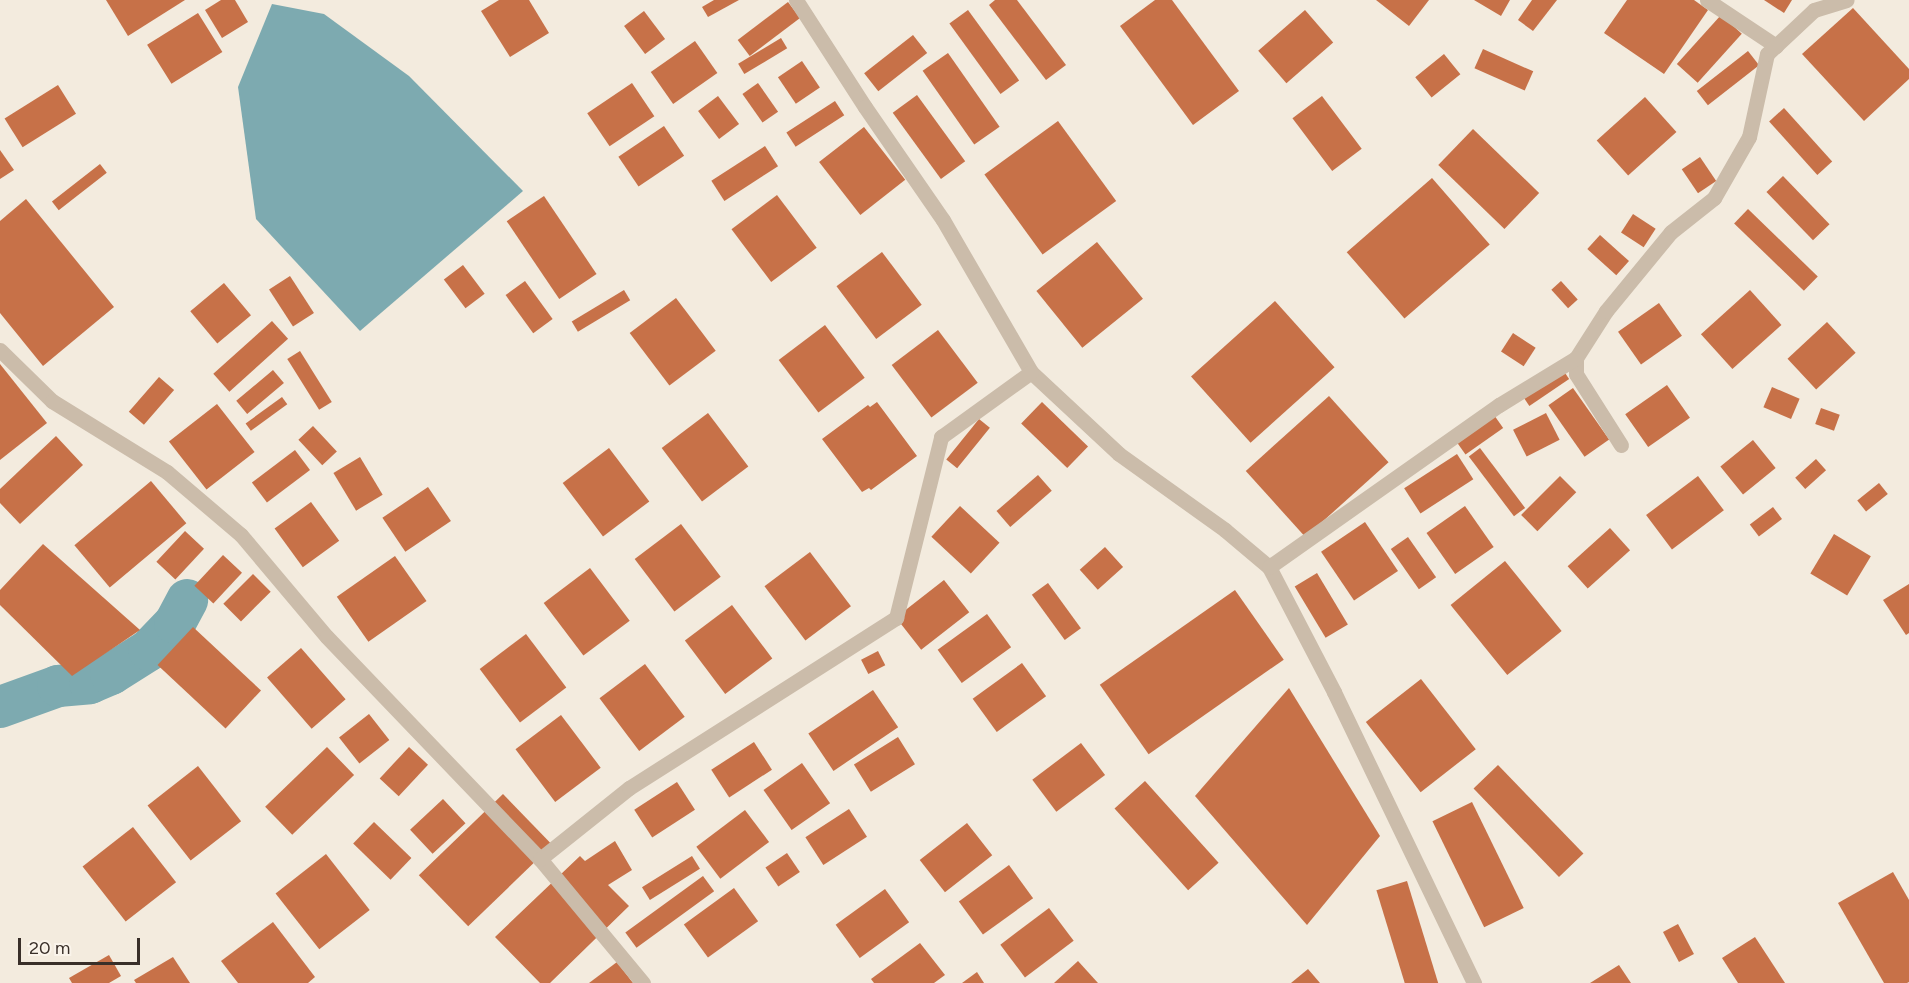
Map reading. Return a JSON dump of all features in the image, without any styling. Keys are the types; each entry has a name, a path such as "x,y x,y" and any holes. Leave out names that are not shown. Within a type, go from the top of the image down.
{"street":[{"path":"796,0 865,107 943,220 1031,372 1119,454 1225,530 1269,567 1334,692 1474,983"},
{"path":"1707,0 1776,46"},
{"path":"1269,567 1499,405 1576,358 1606,311 1671,232 1714,198 1749,137 1767,54 1814,10 1847,0"},
{"path":"0,350 52,401 167,472 241,535 327,636 540,859 643,983"},
{"path":"1576,358 1576,374 1621,445"},
{"path":"540,859 629,788 896,618 941,437 1031,372"}],"water":[{"path":"272,4 324,14 409,76 523,191 360,331 256,219 238,87"}],"building":[{"path":"106,0 185,0 128,36"},
{"path":"221,0 235,0 248,22 222,38 205,10"},
{"path":"499,0 529,0 549,33 510,57 481,11"},
{"path":"714,0 739,0 708,17 702,7"},
{"path":"995,0 1017,0 1066,65 1046,80 989,5"},
{"path":"1155,0 1172,0 1239,91 1193,125 1120,26"},
{"path":"1376,0 1429,0 1409,26"},
{"path":"1474,0 1510,0 1501,16"},
{"path":"1532,0 1557,0 1533,31 1518,20"},
{"path":"1627,0 1694,0 1708,10 1664,74 1604,33"},
{"path":"1764,0 1792,0 1784,13"},
{"path":"788,2 800,18 750,56 738,40"},
{"path":"1853,8 1909,69 1909,79 1864,121 1802,54"},
{"path":"968,10 1019,80 1001,94 949,24"},
{"path":"1305,10 1333,42 1286,83 1258,51"},
{"path":"644,11 665,39 645,54 624,26"},
{"path":"198,13 222,52 171,84 147,45"},
{"path":"1721,15 1742,34 1698,83 1677,64"},
{"path":"913,35 927,53 878,91 864,73"},
{"path":"781,38 787,48 744,74 738,64"},
{"path":"695,41 717,73 673,104 651,72"},
{"path":"1483,49 1533,71 1525,91 1474,68"},
{"path":"1748,51 1759,65 1708,105 1697,91"},
{"path":"948,53 1000,127 974,145 923,71"},
{"path":"1444,54 1460,74 1432,97 1415,77"},
{"path":"802,61 820,88 796,104 778,77"},
{"path":"632,83 654,116 610,146 587,113"},
{"path":"758,83 778,112 763,123 742,94"},
{"path":"58,85 76,114 23,147 5,118"},
{"path":"917,95 965,161 941,179 893,113"},
{"path":"718,96 739,124 719,139 698,111"},
{"path":"1322,96 1362,149 1332,171 1292,118"},
{"path":"1645,97 1676,132 1628,175 1597,140"},
{"path":"835,101 844,115 796,147 786,133"},
{"path":"1784,108 1832,162 1817,175 1769,121"},
{"path":"1058,121 1116,201 1043,255 984,174"},
{"path":"664,126 684,156 639,187 618,157"},
{"path":"864,127 905,180 860,215 819,162"},
{"path":"1473,129 1539,193 1504,229 1438,165"},
{"path":"765,146 778,166 724,201 711,181"},
{"path":"0,150 14,170 0,179"},
{"path":"1700,157 1716,181 1698,193 1682,169"},
{"path":"100,164 107,173 59,210 52,202"},
{"path":"1783,176 1830,224 1813,240 1766,192"},
{"path":"1432,178 1490,244 1404,319 1347,252"},
{"path":"777,195 817,248 771,282 731,229"},
{"path":"544,196 597,274 559,299 507,221"},
{"path":"26,199 114,307 43,366 0,313 0,221"},
{"path":"1748,209 1818,276 1804,291 1734,223"},
{"path":"1633,214 1656,229 1644,247 1621,232"},
{"path":"1600,235 1629,261 1616,275 1587,249"},
{"path":"1097,242 1143,299 1082,348 1036,291"},
{"path":"882,252 922,305 876,339 836,286"},
{"path":"463,265 485,294 465,308 444,279"},
{"path":"290,276 314,313 293,327 269,290"},
{"path":"525,281 553,319 533,333 506,295"},
{"path":"1561,281 1578,300 1568,308 1551,290"},
{"path":"224,283 251,315 217,343 190,311"},
{"path":"624,290 630,300 578,332 572,321"},
{"path":"1750,290 1781,325 1732,369 1701,334"},
{"path":"676,298 716,351 669,386 630,333"},
{"path":"1275,301 1335,367 1251,443 1191,377"},
{"path":"1659,303 1682,336 1641,364 1618,332"},
{"path":"272,321 288,339 229,392 213,374"},
{"path":"1827,322 1856,353 1816,390 1788,359"},
{"path":"825,325 865,378 818,413 779,360"},
{"path":"938,330 978,383 931,418 892,365"},
{"path":"1513,333 1536,348 1524,366 1501,351"},
{"path":"300,351 332,402 319,410 287,359"},
{"path":"0,364 47,423 0,460"},
{"path":"273,370 284,383 247,414 236,401"},
{"path":"1563,370 1569,379 1529,406 1523,397"},
{"path":"159,377 174,390 144,425 129,412"},
{"path":"1667,385 1690,418 1648,447 1625,414"},
{"path":"1772,387 1800,399 1791,419 1763,407"},
{"path":"1573,388 1609,440 1585,457 1548,405"},
{"path":"1329,396 1389,462 1305,537 1246,471"},
{"path":"282,397 287,404 251,431 246,423"},
{"path":"877,402 917,456 871,490 869,488 862,492 822,439 868,405 870,407"},
{"path":"1042,402 1088,446 1067,468 1021,424"},
{"path":"217,404 255,452 206,490 169,442"},
{"path":"1821,408 1840,415 1834,431 1815,424"},
{"path":"708,413 748,467 702,501 662,448"},
{"path":"1546,413 1560,440 1527,457 1513,430"},
{"path":"1494,415 1503,428 1465,454 1456,441"},
{"path":"979,419 990,428 957,468 946,459"},
{"path":"313,426 337,452 322,465 298,440"},
{"path":"56,436 83,465 20,524 0,503 0,489"},
{"path":"1753,440 1776,468 1743,494 1720,466"},
{"path":"609,448 649,502 603,536 563,483"},
{"path":"1480,448 1525,508 1514,516 1469,456"},
{"path":"295,450 310,470 267,502 252,482"},
{"path":"1457,454 1473,479 1421,513 1404,488"},
{"path":"360,457 383,495 356,511 333,473"},
{"path":"1816,459 1826,470 1805,489 1795,478"},
{"path":"1038,475 1052,491 1010,527 996,511"},
{"path":"1560,476 1576,492 1537,531 1521,515"},
{"path":"1698,476 1724,510 1672,549 1646,515"},
{"path":"151,481 186,523 110,587 74,545"},
{"path":"1879,483 1888,494 1866,512 1857,501"},
{"path":"428,487 451,521 405,552 382,518"},
{"path":"311,502 339,541 303,567 275,528"},
{"path":"960,506 999,543 971,574 931,537"},
{"path":"1465,506 1494,547 1455,574 1426,533"},
{"path":"1773,507 1782,519 1759,536 1750,524"},
{"path":"1365,522 1398,571 1354,601 1321,552"},
{"path":"681,524 721,577 674,612 635,559"},
{"path":"1610,528 1630,550 1588,588 1568,566"},
{"path":"185,531 204,549 175,579 156,562"},
{"path":"1834,534 1871,556 1847,596 1810,573"},
{"path":"1408,537 1436,577 1419,589 1391,549"},
{"path":"43,544 140,630 72,676 0,605 0,590"},
{"path":"1105,547 1123,567 1098,590 1080,570"},
{"path":"810,552 851,606 805,641 764,586"},
{"path":"223,555 242,573 213,603 194,586"},
{"path":"395,556 427,601 368,642 337,597"},
{"path":"1505,561 1562,631 1507,675 1451,605"},
{"path":"590,568 630,621 583,656 544,603"},
{"path":"1317,573 1348,624 1326,638 1295,586"},
{"path":"253,574 271,592 241,621 223,604"},
{"path":"944,580 969,612 921,650 896,618"},
{"path":"1048,583 1081,628 1065,640 1032,595"},
{"path":"1909,584 1909,633 1906,635 1883,600"},
{"path":"1235,590 1284,660 1149,754 1100,685"},
{"path":"732,605 772,659 725,694 685,641"},
{"path":"987,614 1011,647 962,683 938,650"},
{"path":"193,627 261,690 226,728 158,665"},
{"path":"526,634 566,688 520,722 480,669"},
{"path":"301,648 346,699 312,729 267,678"},
{"path":"878,651 885,665 868,674 861,660"},
{"path":"1022,663 1046,696 997,732 973,699"},
{"path":"645,664 685,717 639,751 599,698"},
{"path":"1421,679 1476,749 1421,792 1366,722"},
{"path":"1289,688 1380,836 1307,925 1195,796"},
{"path":"873,690 898,727 833,771 808,734"},
{"path":"369,714 389,740 359,763 339,737"},
{"path":"561,715 601,768 555,802 515,749"},
{"path":"898,737 915,764 871,792 854,765"},
{"path":"754,742 772,770 729,797 711,770"},
{"path":"1081,743 1105,775 1056,812 1032,780"},
{"path":"327,747 354,775 292,835 265,807"},
{"path":"409,747 428,765 399,796 380,778"},
{"path":"802,763 830,803 792,830 763,790"},
{"path":"1498,765 1583,853 1559,877 1474,789"},
{"path":"198,766 241,821 191,861 148,805"},
{"path":"1145,781 1219,863 1188,890 1115,808"},
{"path":"677,782 695,810 652,837 634,810"},
{"path":"503,794 552,845 468,926 419,875"},
{"path":"443,799 466,823 433,854 410,830"},
{"path":"1472,802 1524,908 1484,927 1432,821"},
{"path":"849,809 867,837 823,865 805,837"},
{"path":"745,810 769,842 720,879 696,847"},
{"path":"374,822 411,858 391,880 353,844"},
{"path":"967,823 992,855 945,892 920,860"},
{"path":"133,827 176,882 126,922 83,866"},
{"path":"615,841 632,870 608,885 629,906 550,983 540,983 495,937 580,856 585,861"},
{"path":"787,853 800,872 778,887 765,868"},
{"path":"326,854 370,910 319,949 276,893"},
{"path":"692,856 700,869 650,900 642,887"},
{"path":"1009,865 1033,898 983,935 959,901"},
{"path":"1893,872 1909,900 1909,982 1907,983 1884,983 1838,903"},
{"path":"703,876 714,891 637,948 625,932"},
{"path":"1407,881 1438,983 1405,983 1376,890"},
{"path":"734,888 758,921 708,958 684,924"},
{"path":"885,889 909,922 860,958 836,925"},
{"path":"1049,908 1074,941 1025,977 1000,945"},
{"path":"273,922 315,977 308,983 238,983 221,961"},
{"path":"1678,924 1694,954 1679,962 1663,932"},
{"path":"1755,937 1785,983 1738,983 1722,958"},
{"path":"920,943 945,975 934,983 874,983 871,979"},
{"path":"109,955 121,976 109,983 72,983 69,978"},
{"path":"173,957 190,983 136,983 134,980"},
{"path":"1078,961 1098,983 1054,983"},
{"path":"617,962 633,983 589,983"},
{"path":"1619,965 1631,983 1590,983"},
{"path":"1308,969 1320,983 1291,983"},
{"path":"977,972 984,983 962,983"}],"waterway":[{"path":"0,707 58,686 90,683 111,674 149,650 175,623 187,600"}]}
